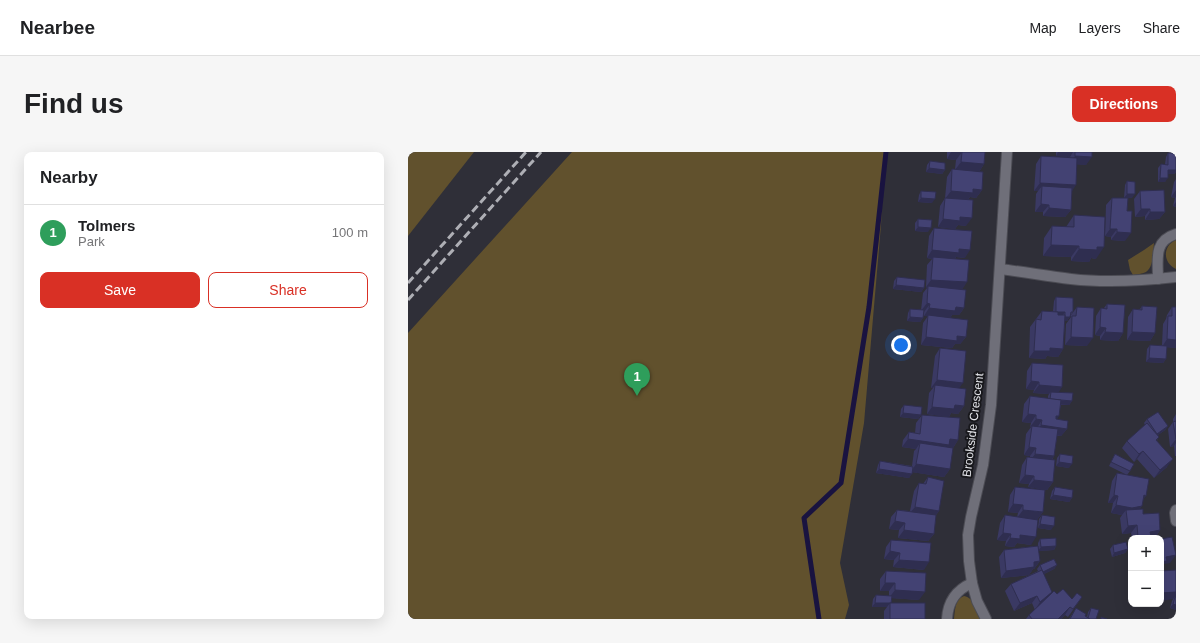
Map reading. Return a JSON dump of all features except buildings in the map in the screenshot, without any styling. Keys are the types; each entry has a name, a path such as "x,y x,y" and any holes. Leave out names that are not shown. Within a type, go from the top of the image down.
{"street":[{"name":"Brookside Crescent","path":"986,619 977,600 972,583 968,535 983,465 991,405 1007,152"},
{"path":"1158,279 1158,252 1161,244 1167,238 1176,234"},
{"path":"1000,269 1072,279 1110,281 1176,277"},
{"path":"1176,510 1176,521"},
{"path":"947,619 951,601 956,593 972,583"}],"shaded area":[{"path":"408,152 474,152 408,236"},
{"path":"572,152 885,152 881,225 864,423 840,563 849,605 845,619 408,619 408,333"},
{"path":"1176,240 1176,269 1169,263 1166,250 1171,243"},
{"path":"1154,243 1153,259 1149,270 1144,273 1133,275 1130,270 1128,260"},
{"path":"964,596 971,599 980,619 954,619 957,602"}],"waterway":[{"path":"819,619 804,518 841,483 869,307 886,152"}],"railway":[{"path":"408,283 526,152"},
{"path":"408,300 541,152"}],"place":[{"name":"Tolmers","path":"637,396"}]}
